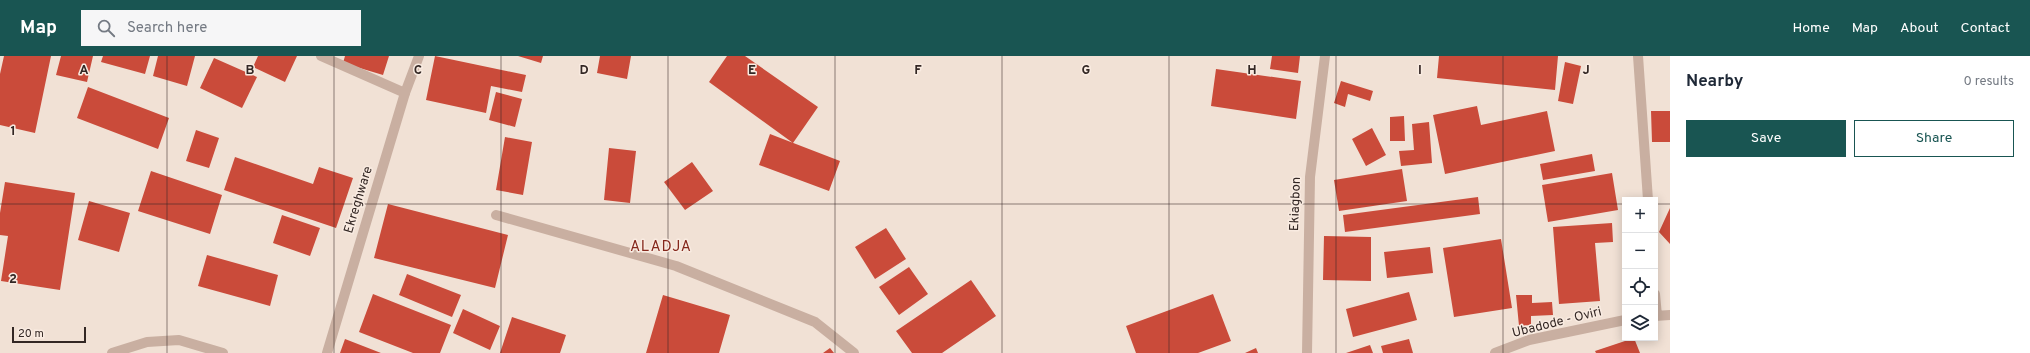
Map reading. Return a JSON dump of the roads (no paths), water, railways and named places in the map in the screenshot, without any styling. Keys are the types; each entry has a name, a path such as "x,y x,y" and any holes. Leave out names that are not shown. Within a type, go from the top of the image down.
{"street":[{"path":"321,56 405,93"},
{"name":"Ekreghware","path":"327,353 405,93 419,56"},
{"name":"Ekiagbon","path":"1307,353 1310,177 1325,56"},
{"path":"1638,56 1648,197"},
{"path":"496,215 676,266 815,322 854,353"},
{"path":"1658,316 1670,316"},
{"name":"Ubadode - Oviri","path":"1495,353 1529,340 1622,321"},
{"path":"112,353 147,342 179,340 223,353"}],"district":[{"name":"ALADJA","path":"661,247"}]}
